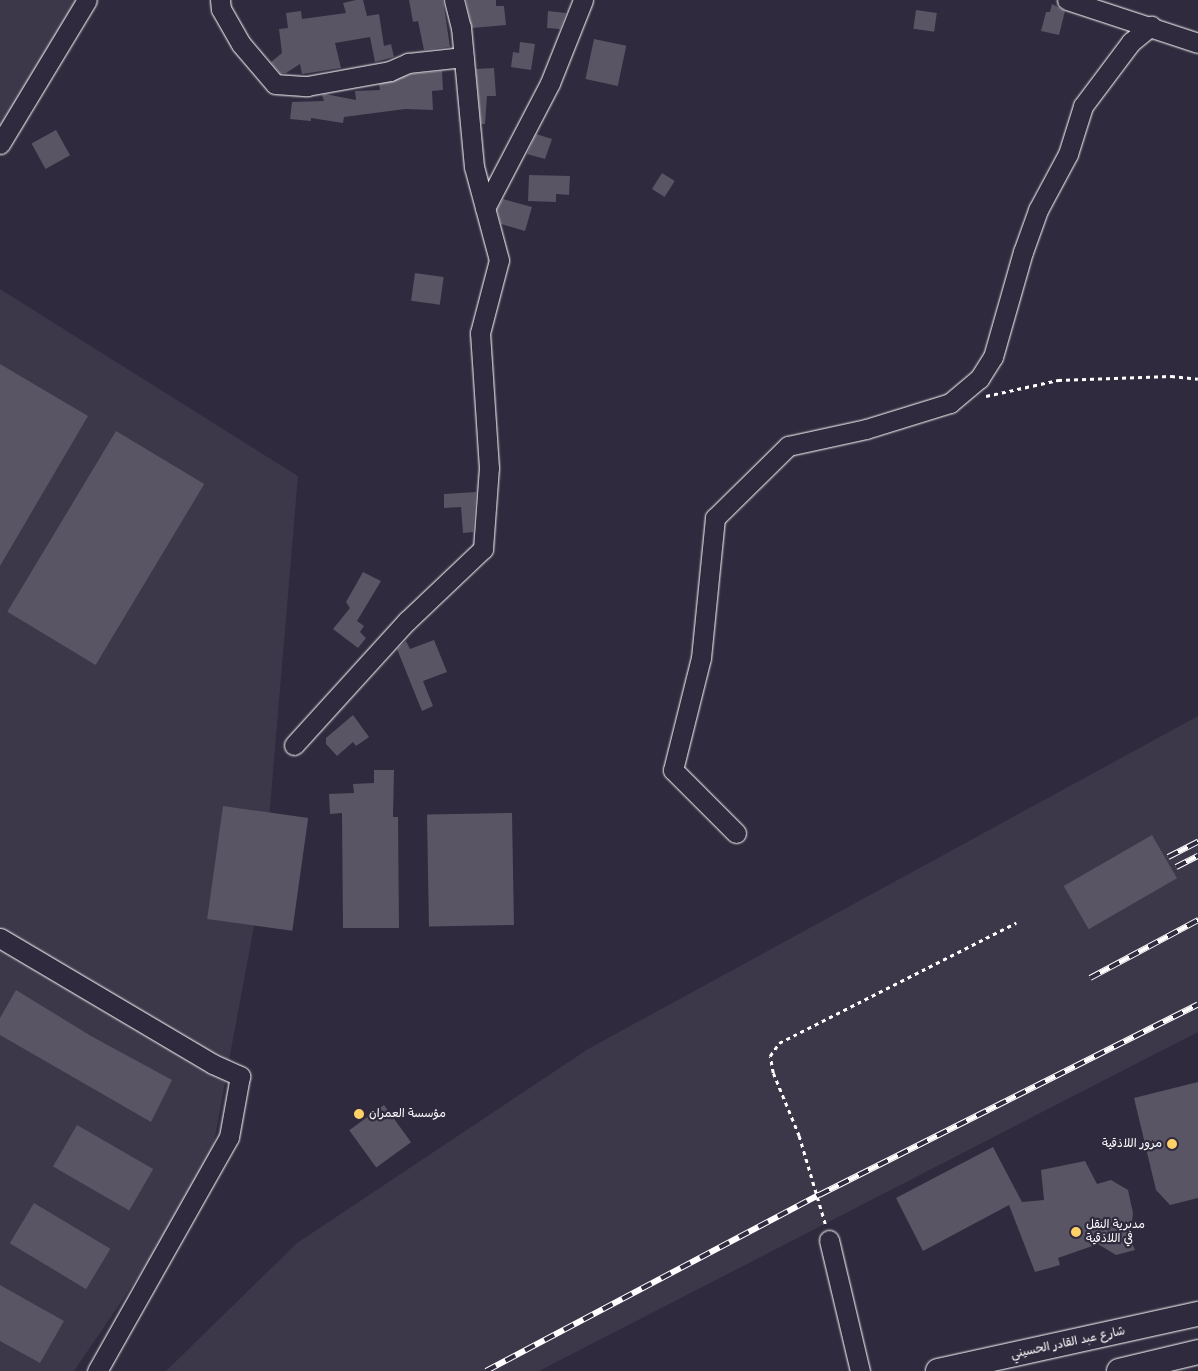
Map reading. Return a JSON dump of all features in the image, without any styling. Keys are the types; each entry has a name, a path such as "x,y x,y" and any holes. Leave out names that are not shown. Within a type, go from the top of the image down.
{"main road":[{"name":"شارع عبد القادر الحسيني","path":"938,1371 1198,1314"},
{"path":"1119,1371 1198,1352"}],"street":[{"path":"0,144 87,0"},
{"path":"220,0 221,9 241,44 275,84 306,86 390,71 408,63 464,57"},
{"path":"294,745 407,621 483,548 489,468 480,332 499,260 474,168 461,28 454,0"},
{"path":"485,208 550,83 582,0"},
{"path":"1067,0 1198,43"},
{"path":"736,832 673,770 701,658 715,518 788,446 866,429 950,403 979,379 993,357 1023,252 1038,210 1068,154 1083,106 1131,42 1151,26"},
{"path":"0,938 213,1064 240,1076 229,1138 97,1371"},
{"path":"829,1240 860,1371"}],"path":[{"path":"977,398 1058,380 1171,376 1198,380"},
{"path":"829,1240 819,1195 773,1073 770,1056 779,1043 1016,923"}],"shaded area":[{"path":"0,0 84,0 0,137"},
{"path":"0,289 298,476 265,867 208,1174 74,1371 0,1371"},
{"path":"1198,716 1198,1032 539,1371 166,1371 297,1243 588,1049"}],"building":[{"path":"363,0 367,16 379,14 384,46 391,44 394,57 375,62 370,37 335,43 341,68 302,74 300,64 286,73 280,73 271,62 282,53 279,29 288,28 286,13 301,11 302,19 346,13 343,3"},
{"path":"409,0 443,0 450,47 424,50 418,21 413,22"},
{"path":"466,0 496,0 496,6 504,6 506,25 472,28"},
{"path":"1052,4 1065,11 1059,35 1041,31 1046,12 1050,12"},
{"path":"916,10 937,13 934,32 913,29"},
{"path":"548,11 566,13 560,29 547,28"},
{"path":"594,39 626,46 618,86 585,79"},
{"path":"520,42 535,44 531,70 511,67 513,52 519,53"},
{"path":"494,68 496,96 487,96 485,124 481,124 476,69"},
{"path":"442,71 443,90 432,91 433,110 405,109 344,117 343,123 311,118 311,121 290,119 292,102 324,101 322,95 325,94 356,100 355,91 380,90 379,84 411,74"},
{"path":"56,130 70,155 46,169 32,144"},
{"path":"536,134 552,139 545,159 527,154"},
{"path":"662,173 675,181 665,197 652,189"},
{"path":"529,175 570,176 569,195 556,194 556,202 528,201"},
{"path":"503,199 532,207 525,231 501,224 497,209"},
{"path":"415,273 444,277 440,305 411,301"},
{"path":"0,364 88,416 0,566"},
{"path":"116,431 204,484 96,665 7,612"},
{"path":"476,492 473,532 463,533 461,507 444,508 444,494"},
{"path":"363,572 381,581 357,621 364,626 360,632 366,638 358,648 333,629 350,608 346,602"},
{"path":"434,640 447,672 423,681 433,706 422,711 397,649 406,641 410,649"},
{"path":"353,715 369,737 356,746 353,742 337,756 326,744 326,738"},
{"path":"374,770 394,770 393,817 398,817 399,928 343,928 342,813 330,814 329,794 354,793 353,784 374,783"},
{"path":"223,806 308,818 292,931 207,919"},
{"path":"512,813 514,925 429,926 427,814"},
{"path":"1152,835 1177,878 1089,929 1064,886"},
{"path":"16,990 91,1036 172,1080 151,1122 0,1035 0,1018"},
{"name":"مرور اللاذقية","path":"1198,1082 1198,1198 1170,1205 1156,1190 1134,1098"},
{"name":"مؤسسة العمران","path":"384,1105 411,1142 376,1167 349,1130"},
{"path":"77,1125 153,1169 129,1211 53,1167"},
{"path":"993,1147 1022,1202 1044,1200 1041,1170 1085,1161 1097,1184 1111,1180 1128,1190 1133,1213 1130,1239 1135,1250 1116,1255 1098,1244 1058,1258 1060,1265 1035,1272 1009,1205 923,1251 896,1198"},
{"path":"34,1203 110,1249 86,1289 10,1243"},
{"path":"0,1285 64,1321 40,1363 0,1341"}],"railway":[{"path":"1168,857 1198,842"},
{"path":"1176,867 1198,856"},
{"path":"1090,978 1198,920"},
{"path":"486,1371 819,1195 1198,1004"}],"place":[{"name":"مؤسسة العمران","path":"359,1114"},
{"name":"مرور اللاذقية","path":"1172,1144"},
{"name":"مديرية النقل في اللاذقية","path":"1076,1232"}]}
